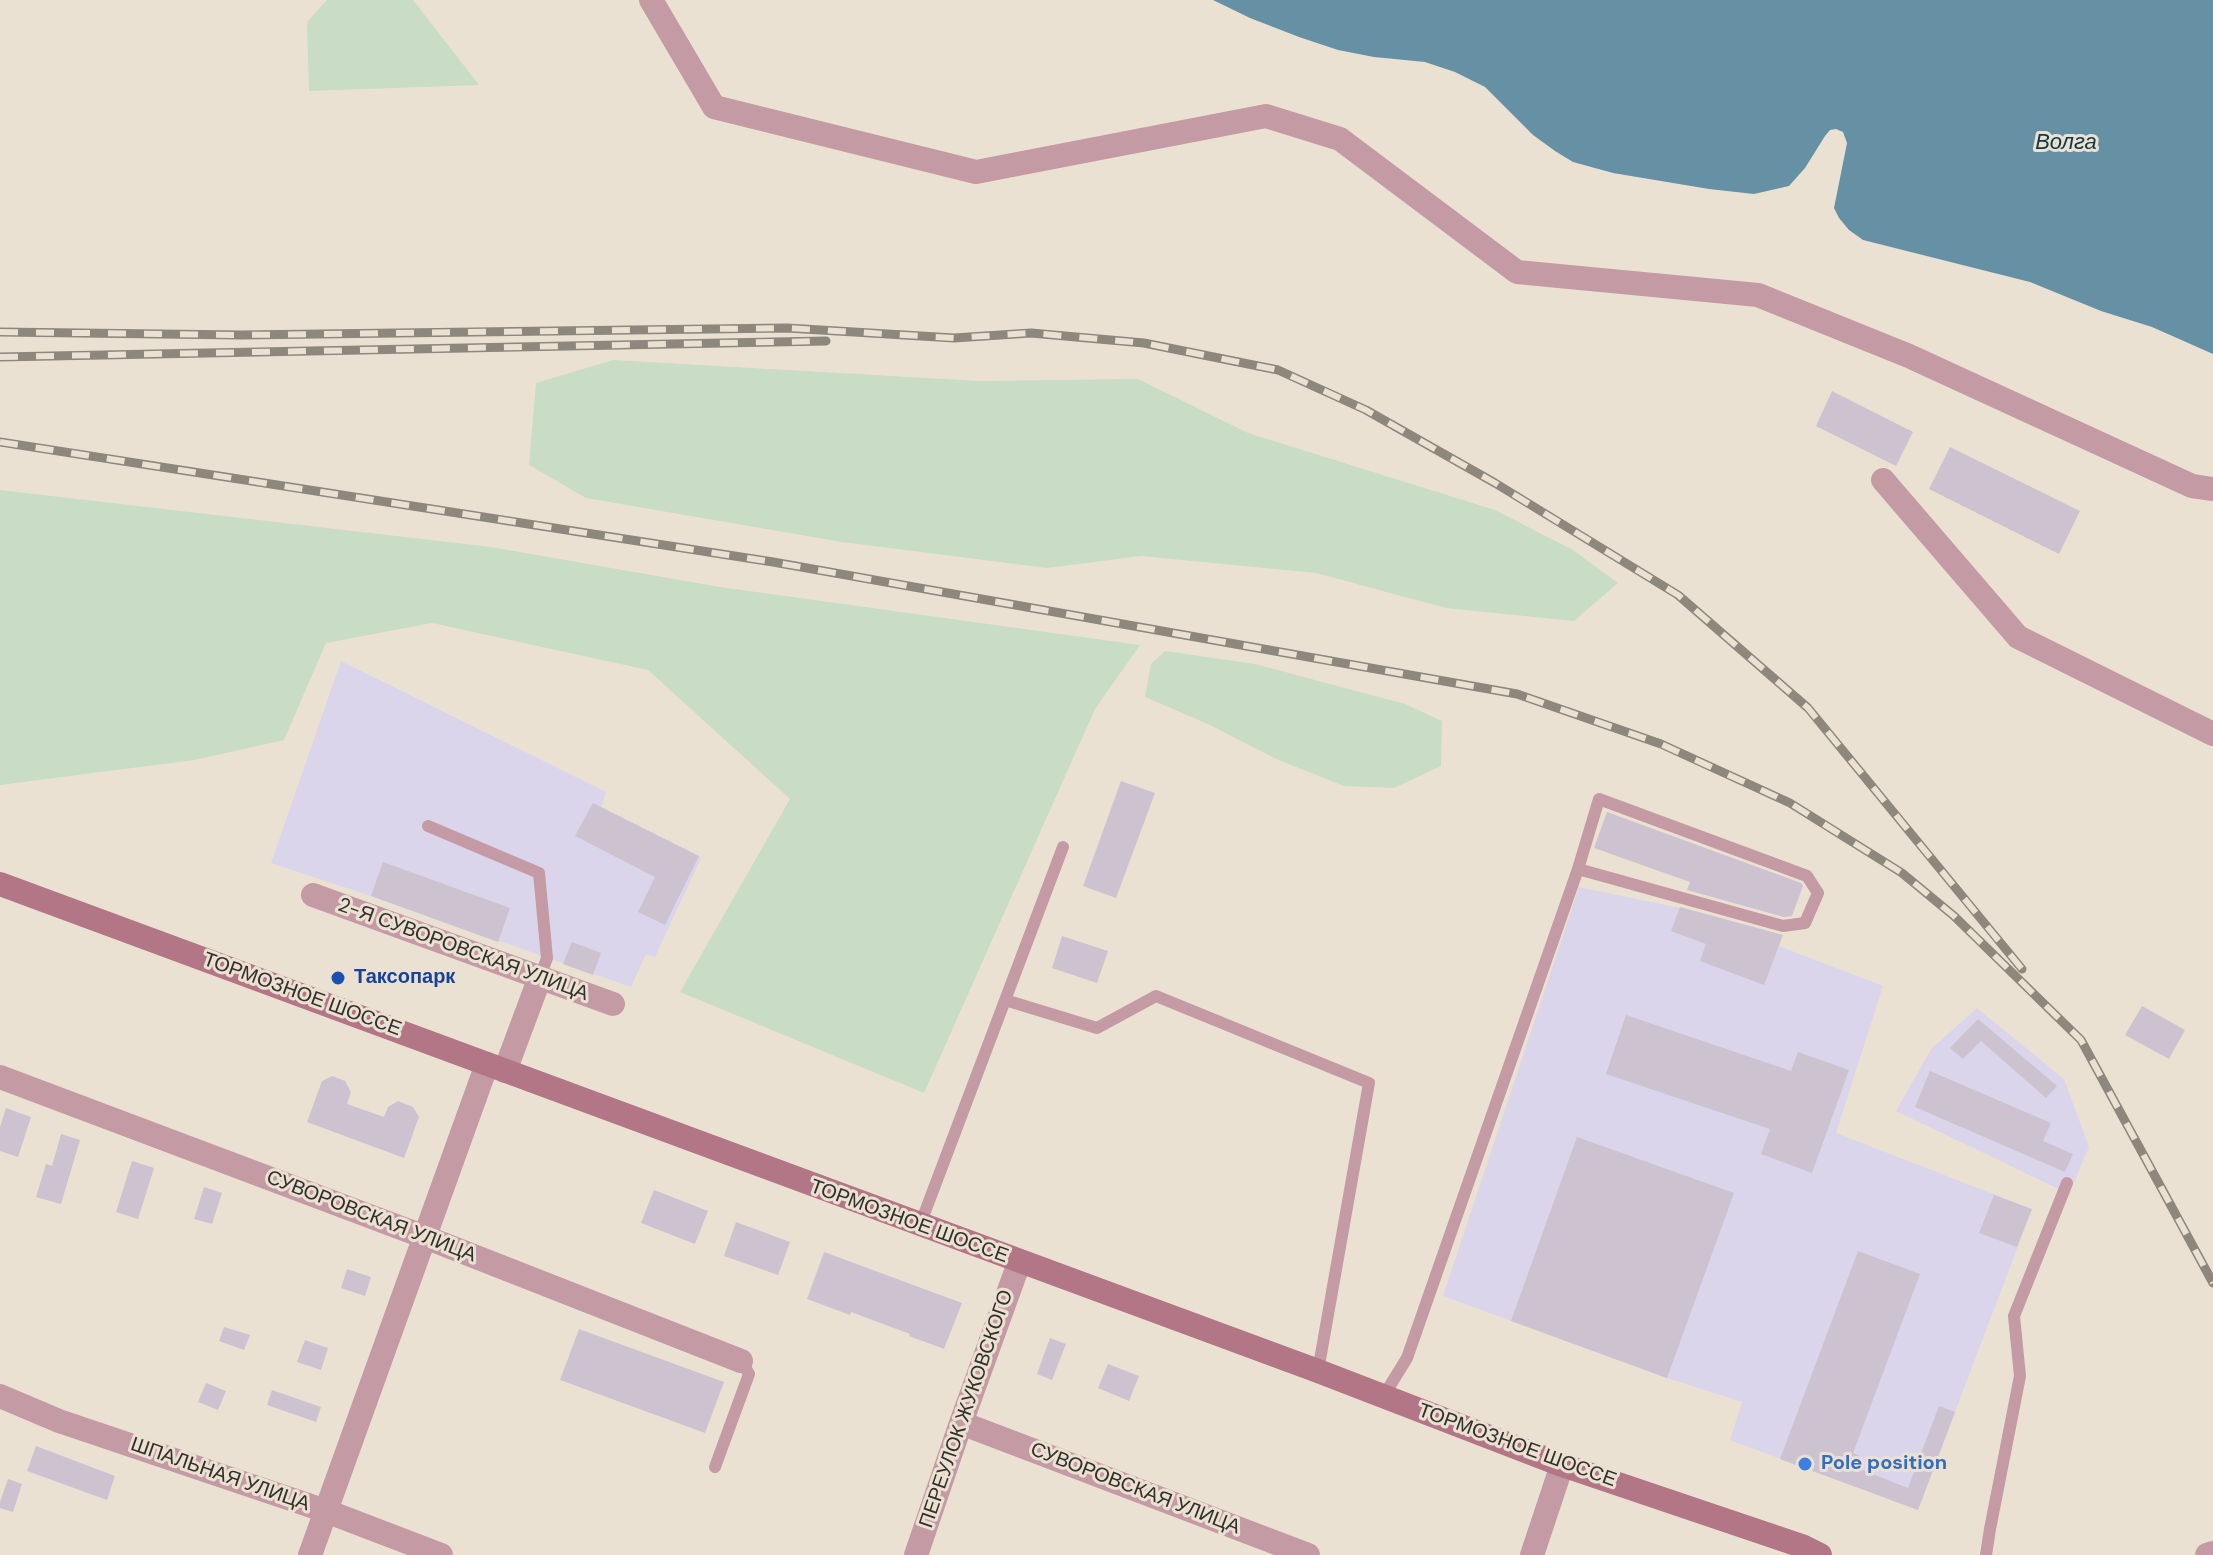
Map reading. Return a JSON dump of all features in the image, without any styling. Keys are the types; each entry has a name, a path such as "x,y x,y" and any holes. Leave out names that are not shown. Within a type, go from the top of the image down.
{"street":[{"path":"651,0 714,107 976,172 1266,116 1340,139 1517,272 1758,295 1909,356 2192,486 2213,489"},
{"path":"1883,480 2018,637 2213,734"},
{"name":"ТОРМОЗНОЕ ШОССЕ","path":"0,884 1318,1371 1562,1465 1802,1546 1820,1555"},
{"name":"2-Я СУВОРОВСКАЯ УЛИЦА","path":"313,895 613,1004"},
{"path":"310,1555 425,1237 496,1068 540,977"},
{"name":"СУВОРОВСКАЯ УЛИЦА","path":"0,1077 425,1237 741,1361"},
{"name":"ПЕРЕУЛОК ЖУКОВСКОГО","path":"916,1555 1019,1263"},
{"name":"ШПАЛЬНАЯ УЛИЦА","path":"0,1396 59,1421 326,1511 441,1555"},
{"name":"СУВОРОВСКАЯ УЛИЦА","path":"961,1423 1308,1555"},
{"path":"1532,1555 1562,1465"}],"lane":[{"path":"1383,1397 1407,1358 1578,869 1599,799 1807,876 1818,893 1805,923 1783,926 1578,869"},
{"path":"428,826 539,873 547,958 540,977"},
{"path":"920,1225 1063,847"},
{"path":"1005,1000 1097,1028 1156,996 1369,1083 1318,1371"},
{"path":"1986,1555 2020,1376 2014,1316 2067,1183"},
{"path":"715,1467 749,1374 741,1361"}],"shaded area":[{"path":"341,661 606,792 601,808 701,858 655,957 646,954 631,987 271,863"},
{"path":"1579,887 1680,908 1883,986 1836,1133 2032,1209 1918,1510 1730,1440 1742,1402 1667,1378 1443,1296"},
{"path":"1977,1008 2064,1079 2089,1147 2069,1194 1896,1111 1931,1049"}],"green space":[{"path":"327,0 413,0 479,85 309,91 307,22"},
{"path":"613,360 979,381 1138,379 1248,433 1495,510 1573,550 1618,583 1574,621 1446,608 1316,573 1141,556 1047,568 842,542 586,498 529,465 536,383"},
{"path":"0,490 491,547 720,587 1140,645 1095,709 924,1093 680,992 790,799 648,670 432,623 326,643 284,740 194,760 0,785"},
{"path":"1165,651 1255,664 1405,704 1442,721 1441,766 1394,788 1344,786 1276,759 1210,725 1145,697 1151,664"}],"water":[{"name":"Волга","path":"1213,0 2213,0 2213,354 2152,327 2101,311 2030,282 1863,240 1849,230 1834,208 1847,143 1843,132 1836,129 1825,136 1805,168 1789,186 1754,194 1613,173 1573,162 1555,151 1533,135 1485,87 1455,72 1425,62 1338,50 1250,18"}],"building":[{"path":"1832,391 1913,432 1896,466 1816,426"},
{"path":"1950,447 2080,511 2059,554 1929,489"},
{"path":"1121,781 1155,793 1116,898 1083,886"},
{"path":"593,803 699,856 665,925 638,912 655,877 575,836"},
{"path":"1607,812 1801,883 1803,886 1792,916 1784,917 1687,890 1690,882 1594,848"},
{"path":"383,862 510,908 498,942 371,896"},
{"path":"1680,907 1783,935 1764,985 1700,961 1706,944 1671,931"},
{"path":"1062,936 1108,951 1097,983 1052,968"},
{"path":"572,942 601,953 593,975 563,964"},
{"path":"2142,1006 2185,1030 2169,1059 2125,1035"},
{"path":"1626,1015 1791,1071 1798,1052 1849,1070 1812,1173 1761,1154 1770,1129 1606,1074"},
{"path":"1978,1019 2057,1086 2046,1098 1981,1041 1963,1059 1950,1048"},
{"path":"1930,1071 2051,1123 2043,1141 2073,1154 2065,1172 1915,1107"},
{"path":"332,1076 345,1081 351,1092 347,1104 384,1117 388,1107 398,1101 413,1107 419,1117 404,1158 307,1122 322,1081"},
{"path":"6,1108 31,1117 18,1157 0,1151 0,1127"},
{"path":"61,1134 80,1140 61,1204 36,1197 46,1164 52,1166"},
{"path":"1577,1137 1734,1193 1667,1378 1511,1321"},
{"path":"132,1161 154,1168 138,1219 116,1212"},
{"path":"204,1187 222,1193 212,1224 194,1219"},
{"path":"654,1190 708,1211 695,1244 641,1223"},
{"path":"1994,1195 2032,1209 2017,1247 1979,1233"},
{"path":"736,1222 790,1242 778,1275 724,1256"},
{"path":"1858,1251 1920,1274 1853,1453 1860,1456 1855,1467 1908,1488 1939,1406 1955,1412 1918,1510 1780,1459"},
{"path":"824,1252 962,1303 944,1349 851,1312 850,1315 807,1299"},
{"path":"347,1269 371,1277 365,1296 341,1288"},
{"path":"224,1327 250,1335 244,1350 219,1341"},
{"path":"579,1329 724,1382 705,1433 560,1380"},
{"path":"1050,1338 1066,1344 1052,1380 1037,1374"},
{"path":"305,1340 328,1348 321,1370 297,1362"},
{"path":"1108,1364 1139,1376 1129,1401 1098,1388"},
{"path":"206,1383 226,1391 218,1410 198,1402"},
{"path":"272,1390 321,1407 316,1422 267,1405"},
{"path":"36,1446 115,1476 107,1500 27,1471"},
{"path":"8,1479 22,1484 13,1512 0,1508"}],"railway":[{"path":"0,332 241,335 787,328 954,338 1031,333 1144,343 1278,370 1366,410 1495,483 1678,595 1808,708 2022,969"},
{"path":"0,357 826,341"},
{"path":"0,442 773,562 1517,694 1661,744 1790,803 1902,873 1954,916 2081,1040 2213,1283"}],"place":[{"name":"Таксопарк","path":"338,978"},
{"name":"Pole position","path":"1805,1464"}]}
